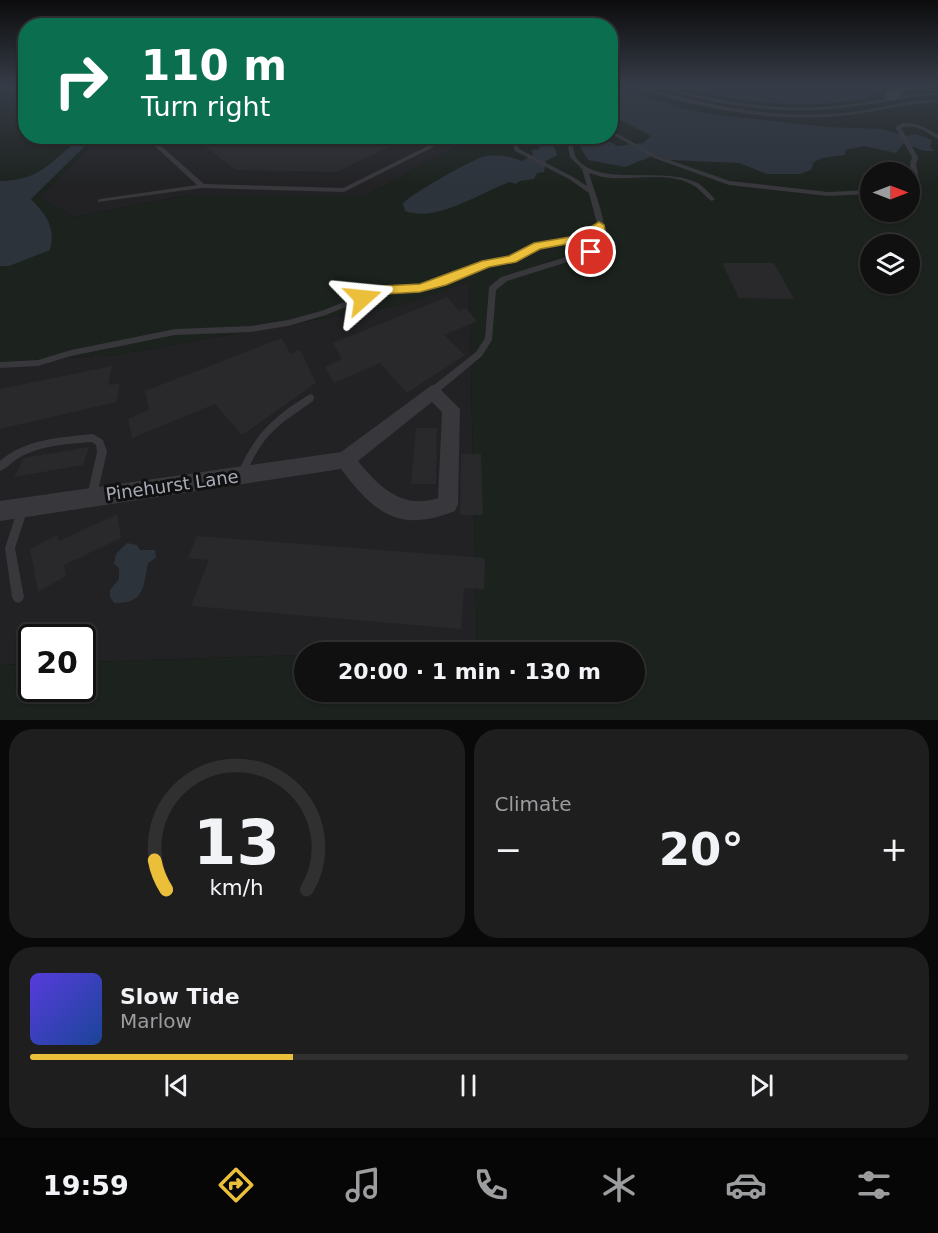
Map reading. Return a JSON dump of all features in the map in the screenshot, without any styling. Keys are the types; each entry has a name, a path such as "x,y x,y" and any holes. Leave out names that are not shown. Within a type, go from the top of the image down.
{"street":[{"path":"345,460 364,484 392,507 422,513 448,504 451,409 432,392"},
{"name":"Pinehurst Lane","path":"0,511 345,460 432,392"}],"lane":[{"path":"914,162 915,157 911,148 898,127 903,124 915,126 938,137"},
{"path":"618,136 656,157 729,183 828,194 860,192"},
{"path":"155,144 202,186"},
{"path":"100,201 202,186 344,190 437,144"},
{"path":"515,144 514,146 528,156 548,165 590,191"},
{"path":"569,144 572,158 585,169 610,175 686,178 703,187 712,199"},
{"path":"432,392 479,354 489,338 492,289 504,279 591,252 601,236 585,169"},
{"path":"0,365 38,363 70,353 175,332 251,329 288,323 323,314 382,290 420,288 486,264 512,259 538,246 570,242 599,225"},
{"path":"241,475 256,442 262,435 310,398"},
{"path":"0,467 8,458 22,451 93,438 100,443 102,452 92,497"},
{"path":"18,597 10,548 23,507"}],"shaded area":[{"path":"0,119 18,119 18,144 92,144 39,198 75,217 188,195 367,195 463,144 618,144 618,119 938,119 938,720 0,720 0,665 18,664 18,702 96,702 96,662 294,655 294,702 645,702 645,642 477,642 469,282 404,304 115,355 0,362"},
{"path":"618,119 750,119 830,127 882,129 904,136 916,134 932,140 930,147 934,151 924,151 904,143 896,153 864,146 845,150 845,155 822,158 814,162 811,170 800,174 767,174 739,163 669,160 655,155 625,167 588,160 579,144 617,146 643,143 651,136"},
{"path":"74,144 87,144 31,199 41,210 51,228 50,250 9,266 0,266 0,181 26,177 54,161"},
{"path":"92,144 463,144 367,195 188,195 75,217 39,198"},
{"path":"541,144 553,144 557,155 546,161 544,172 537,173 534,179 520,181 516,184 510,182 445,210 418,214 405,211 403,204 407,200 475,160 492,155 522,161 533,155 532,150 539,149"},
{"path":"469,281 477,642 294,642 294,655 96,662 96,624 18,624 18,664 0,665 0,362 115,355 404,304"},
{"path":"127,543 137,545 140,550 155,550 156,558 148,563 143,586 137,597 132,601 114,603 110,597 110,590 119,579 119,568 114,564 116,554"}],"building":[{"path":"202,144 395,144 337,172 236,170"},
{"path":"722,263 774,263 794,299 739,298"},
{"path":"447,297 459,311 466,308 477,321 444,335 465,355 407,393 380,363 334,383 325,367 342,359 333,343"},
{"path":"282,338 290,354 300,350 316,383 242,435 215,404 132,438 128,419 149,410 145,391"},
{"path":"112,366 108,385 120,383 116,402 0,429 0,389"},
{"path":"416,428 437,428 436,484 411,484"},
{"path":"89,447 83,465 14,477 24,458"},
{"path":"461,454 481,454 483,515 460,515"},
{"path":"117,514 121,538 64,565 66,576 38,592 30,549 57,535 59,541"},
{"path":"197,536 485,558 484,589 464,588 461,629 191,606 209,560 188,558"}],"route":[{"path":"363,298 382,290 398,287 420,288 442,282 486,264 512,259 538,246 579,239 599,225 601,236 591,252"}]}
